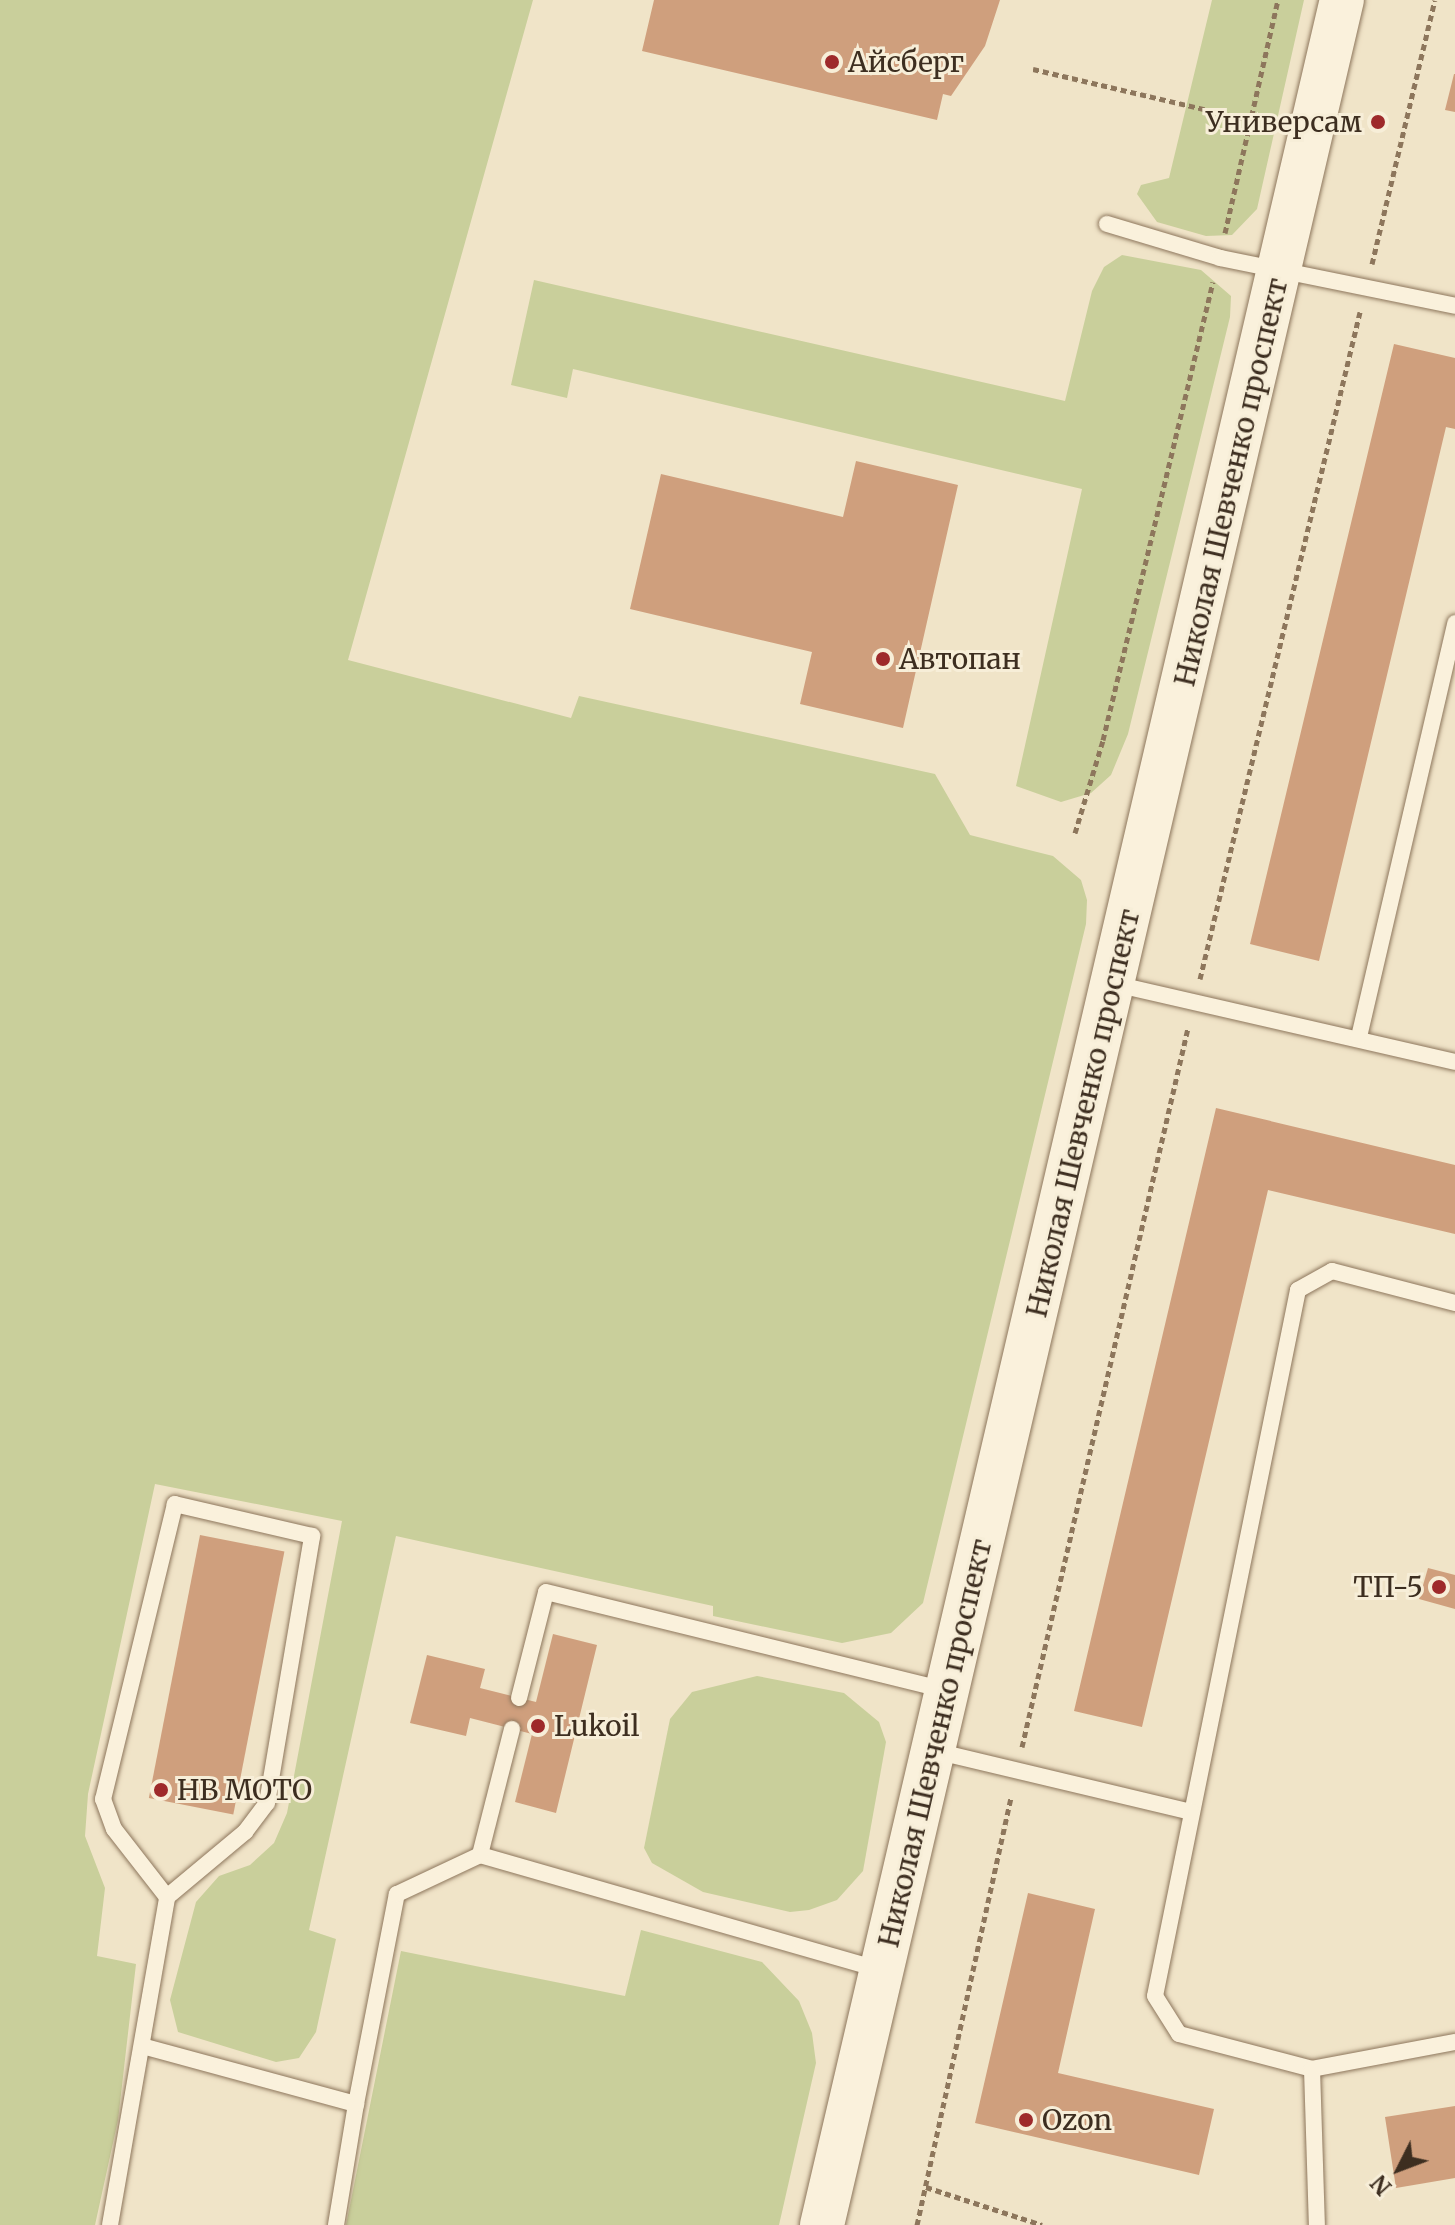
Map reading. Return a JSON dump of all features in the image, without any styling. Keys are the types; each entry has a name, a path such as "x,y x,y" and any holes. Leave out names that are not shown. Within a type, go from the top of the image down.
{"main road":[{"name":"Николая Шевченко проспект","path":"822,2225 1342,0"}],"lane":[{"path":"1107,224 1220,258 1281,267 1455,306"},
{"path":"1359,1037 1455,623"},
{"path":"1114,984 1194,1004 1359,1037 1455,1062"},
{"path":"1455,1303 1332,1271 1298,1290 1155,1996 1179,2034 1312,2069 1455,2042"},
{"path":"110,2225 167,1897 245,1832 267,1803 312,1536 175,1504 103,1799 114,1829 167,1897"},
{"path":"519,1698 546,1592 947,1690"},
{"path":"480,1855 512,1729"},
{"path":"934,1750 1191,1812"},
{"path":"336,2225 397,1894 480,1855 881,1970"},
{"path":"142,2046 356,2104"},
{"path":"1312,2069 1317,2225"}],"path":[{"path":"1075,833 1220,258 1278,0"},
{"path":"917,2225 1017,1771 1194,1004 1435,0"},
{"path":"1033,69 1251,120"},
{"path":"926,2187 1042,2225"}],"green space":[{"path":"0,0 533,0 348,660 571,718 579,696 935,774 970,835 1053,856 1081,880 1087,900 1086,924 923,1603 891,1633 842,1643 713,1616 713,1606 396,1536 309,1930 336,1939 316,2032 299,2058 276,2062 178,2032 170,2000 196,1902 219,1876 250,1865 274,1843 287,1813 342,1521 155,1484 88,1794 85,1836 105,1888 97,1956 136,1964 118,2120 95,2225 0,2225"},
{"path":"1212,0 1304,0 1257,209 1232,235 1206,236 1157,222 1137,194 1141,185 1169,178"},
{"path":"1122,255 1201,270 1231,296 1230,317 1128,734 1111,775 1091,793 1061,802 1016,786 1082,489 573,369 567,398 511,385 534,280 1065,401 1092,291 1104,267"},
{"path":"757,1676 844,1693 879,1722 886,1742 863,1871 837,1900 809,1910 790,1912 703,1892 652,1863 644,1848 670,1719 692,1692"},
{"path":"641,1930 762,1962 799,2001 812,2033 816,2063 779,2225 346,2225 401,1951 625,1996"}],"building":[{"name":"Айсберг","path":"654,0 1000,0 985,46 951,96 943,94 937,120 642,51"},
{"path":"1455,74 1455,112 1445,110"},
{"path":"1394,344 1455,358 1455,429 1446,427 1319,961 1250,944"},
{"path":"856,461 958,485 903,728 800,704 812,652 630,609 661,474 843,517"},
{"path":"1216,1108 1455,1165 1455,1234 1268,1190 1142,1727 1074,1711"},
{"path":"200,1535 284,1551 233,1814 149,1798"},
{"name":"ТП-5","path":"1428,1568 1455,1575 1455,1609 1419,1599"},
{"name":"Lukoil","path":"553,1634 597,1645 556,1813 515,1802 532,1734 470,1718 466,1736 410,1723 427,1655 485,1669 480,1688 536,1702"},
{"path":"1028,1893 1095,1909 1058,2073 1214,2109 1199,2175 975,2123"},
{"path":"1455,2106 1455,2178 1396,2188 1385,2117"}],"place":[{"name":"Айсберг","path":"832,62"},
{"name":"Универсам","path":"1378,122"},
{"name":"Автопан","path":"883,659"},
{"name":"ТП-5","path":"1439,1587"},
{"name":"Lukoil","path":"538,1726"},
{"name":"HB MOTO","path":"161,1790"},
{"name":"Ozon","path":"1026,2120"}]}
